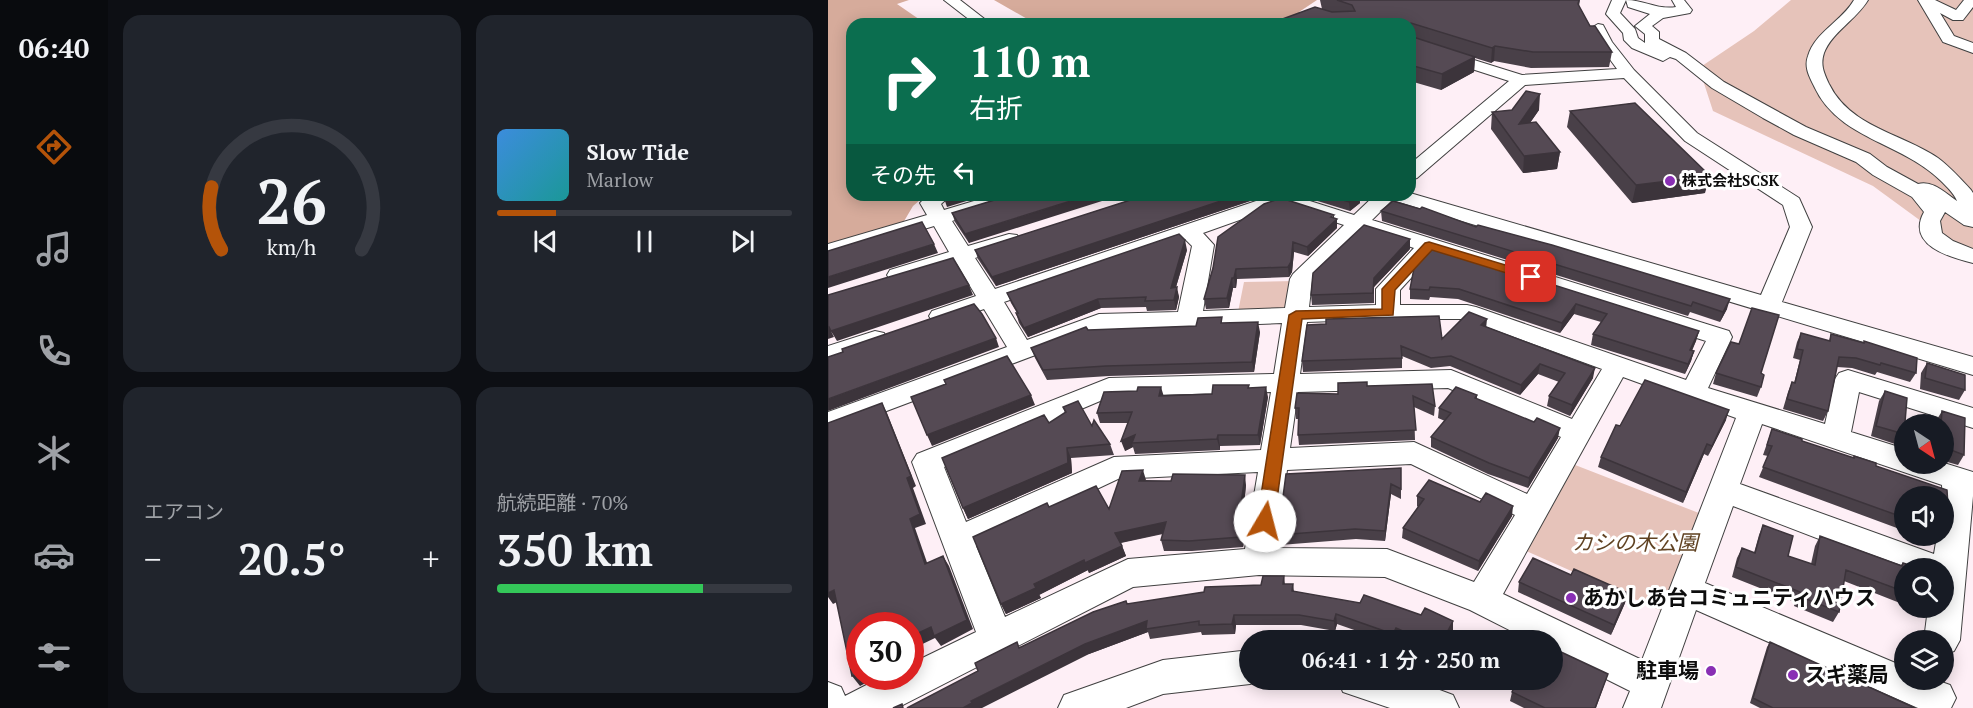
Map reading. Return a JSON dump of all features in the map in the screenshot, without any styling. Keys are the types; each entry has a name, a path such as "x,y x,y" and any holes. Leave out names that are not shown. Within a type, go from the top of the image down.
{"street":[{"path":"951,0 976,18"},
{"path":"1861,0 1858,6 1833,30 1820,48 1814,67 1821,86 1833,106 1859,126 1932,163 1966,197 1971,221"},
{"path":"1925,0 1958,17 1971,0"},
{"path":"1925,0 1948,39 1973,48"},
{"path":"1678,1 1685,10 1642,26 1652,32 1651,40 1681,56 1718,85 1800,131 1863,158 1880,171 1919,193 1935,212 1930,221 1931,235 1945,246 1973,256"},
{"path":"1657,19 1653,9 1628,5 1613,14 1630,32 1631,40 1673,62 1692,86"},
{"path":"1657,19 1639,21 1636,33 1712,89 1749,111"},
{"path":"1598,28 1605,43 1628,73 1691,137 1792,202 1801,227 1768,305"},
{"path":"1416,46 1521,80 1628,73"},
{"path":"1416,169 1521,80"},
{"path":"1707,95 1836,144 1910,178 1971,221"},
{"path":"828,251 940,206 975,201"},
{"path":"925,322 1188,231 1265,201"},
{"path":"1288,201 1720,337 1693,392"},
{"path":"1259,561 1301,279 1380,201"},
{"path":"1415,201 1973,366"},
{"path":"940,206 963,255 1022,351"},
{"path":"1188,231 1203,245 1189,319"},
{"path":"873,284 1028,234"},
{"path":"1388,312 1388,289 1429,245"},
{"path":"828,423 1099,322 1388,312 1467,312 1752,413 1762,414 1894,456"},
{"path":"828,355 892,333"},
{"path":"1482,600 1535,511 1617,364"},
{"path":"996,638 927,462 1109,387 1451,379 1579,433"},
{"path":"1836,437 1848,380 1973,418"},
{"path":"860,708 1128,573 1259,561 1388,563 1482,600 1646,696 1752,413"},
{"path":"959,539 1114,468 1414,453 1535,511"},
{"path":"1944,474 1965,481 1946,558"},
{"path":"1723,490 1905,558"},
{"path":"1685,590 1937,695"},
{"path":"1077,708 1163,678 1239,668"},
{"path":"1389,690 1440,708"},
{"path":"828,699 830,708"}],"green space":[{"path":"1791,0 1973,0 1973,259 1873,186 1713,111 1699,68 1754,31"},
{"path":"1295,281 1296,315 1237,317 1244,282"},
{"name":"カシの木公園","path":"1570,463 1704,515 1666,613 1522,549"}],"shaded area":[{"path":"828,0 909,0 897,4 917,18 846,18 846,201 919,201 913,206 900,228 828,250"},
{"path":"994,0 1317,0 1299,12 1298,18 1026,18"}],"building":[{"path":"1337,0 1579,0 1578,4 1590,26 1595,26 1612,52 1533,52 1495,46 1492,48 1416,25 1416,18 1285,18 1315,7 1332,12 1355,11 1352,5"},
{"path":"1416,38 1475,57 1442,74 1416,67"},
{"path":"1526,91 1540,94 1519,124 1536,122 1560,152 1524,156 1492,112 1512,110"},
{"path":"1635,103 1710,176 1636,185 1570,111"},
{"path":"991,201 1071,201 965,234 952,213"},
{"path":"1127,201 1221,201 992,277 975,250"},
{"path":"1272,201 1290,201 1334,215 1331,217 1337,219 1307,247 1293,242 1291,262 1288,267 1236,269 1227,298 1204,299 1213,268 1218,237 1264,204"},
{"path":"1393,201 1420,209 1422,207 1476,227 1478,225 1552,245 1730,299 1723,312 1693,302 1691,306 1381,211"},
{"path":"922,222 934,244 828,277 828,251"},
{"path":"1364,225 1410,239 1374,278 1373,293 1311,295 1313,273"},
{"path":"1179,234 1185,240 1171,288 1177,287 1174,300 1145,301 1146,297 1098,299 1024,328 1007,293"},
{"path":"1434,247 1699,331 1690,350 1694,351 1688,364 1593,334 1607,314 1576,304 1562,323 1459,289 1430,287 1429,290 1410,289 1414,268"},
{"path":"953,258 969,285 831,331 828,328 828,295"},
{"path":"974,304 996,338 828,399 828,357 843,352 842,349"},
{"path":"1752,308 1779,315 1761,373 1764,375 1761,387 1716,373 1731,342 1739,344"},
{"path":"1469,312 1487,319 1481,325 1595,368 1572,405 1549,396 1565,373 1540,364 1521,385 1451,356 1431,358 1401,346 1402,358 1302,361 1307,325 1326,324 1326,319 1439,316 1442,339"},
{"path":"1222,317 1221,323 1258,322 1252,362 1043,370 1031,348 1086,327 1088,330 1196,326 1198,318"},
{"path":"1801,333 1830,341 1831,334 1864,343 1864,341 1917,358 1916,373 1881,363 1880,365 1856,358 1839,357 1828,411 1787,399 1792,382 1795,383 1803,350 1797,349"},
{"path":"1007,356 1031,395 927,435 911,397 946,384 944,380"},
{"path":"1927,363 1965,375 1965,390 1925,378"},
{"path":"1645,380 1729,410 1712,446 1707,444 1686,492 1601,457 1616,425 1620,426"},
{"path":"1367,382 1367,386 1432,384 1435,406 1413,396 1416,430 1298,435 1299,408 1295,408 1297,393 1338,394 1338,383"},
{"path":"1213,385 1266,387 1258,435 1218,435 1217,439 1132,443 1135,435 1121,441 1132,412 1097,413 1104,392 1137,391 1138,387 1161,387 1159,396 1212,394"},
{"path":"1456,387 1477,395 1475,398 1534,422 1537,418 1560,428 1529,478 1431,437 1451,413 1439,408"},
{"path":"1885,391 1907,398 1906,414 1894,414 1894,431 1876,426"},
{"path":"1078,401 1092,426 1094,420 1110,444 1067,448 1068,463 963,508 942,458 1044,415 1049,423 1066,412 1063,407"},
{"path":"882,403 911,476 907,478 920,514 910,519 925,564 943,556 967,620 934,636 931,627 924,630 924,612 846,612 846,647 834,590 828,593 828,423"},
{"path":"1954,415 1965,418 1964,455 1954,451"},
{"path":"1772,429 1854,458 1854,456 1876,463 1876,466 1894,474 1935,486 1894,486 1894,514 1763,467 1772,446 1767,445"},
{"path":"1401,468 1401,489 1391,484 1385,531 1355,529 1278,535 1286,474"},
{"path":"1143,470 1139,481 1171,481 1173,474 1245,475 1241,504 1247,504 1241,537 1189,541 1161,540 1166,522 1115,533 1122,546 1085,563 1084,560 1034,584 1036,588 1001,604 973,537 1047,503 1049,507 1096,486 1109,509 1122,471"},
{"path":"1429,480 1480,502 1486,493 1513,506 1479,561 1403,528 1424,499 1417,496"},
{"path":"1763,525 1793,536 1788,556 1815,565 1820,536 1894,563 1894,588 1846,570 1839,612 1799,596 1800,592 1736,567 1742,548 1755,553"},
{"name":"あかしあ台コミュニティハウス","path":"1533,558 1571,575 1574,569 1628,593 1614,625 1519,582"},
{"path":"1263,576 1284,576 1283,584 1293,584 1292,591 1360,603 1364,595 1421,615 1425,608 1453,621 1448,630 1400,630 1396,628 1395,630 1382,630 1336,614 1334,621 1299,615 1234,615 1232,624 1199,625 1199,621 1146,629 1147,621 1085,644 971,701 972,703 963,708 907,708 978,671 975,663 1017,642 1019,648 1093,612 1126,601 1127,604 1204,592 1205,587 1261,585"},
{"name":"スギ薬局","path":"1770,642 1915,708 1773,708 1753,698"},
{"path":"1563,653 1608,674 1595,708 1545,708 1512,692 1513,690 1563,690"}],"place":[{"name":"株式会社SCSK","path":"1670,181"},
{"name":"あかしあ台コミュニティハウス","path":"1571,598"},
{"name":"駐車場","path":"1711,671"},
{"name":"スギ薬局","path":"1793,675"}],"route":[{"path":"1265,521 1296,315 1388,312 1388,289 1429,245 1531,277"}]}
